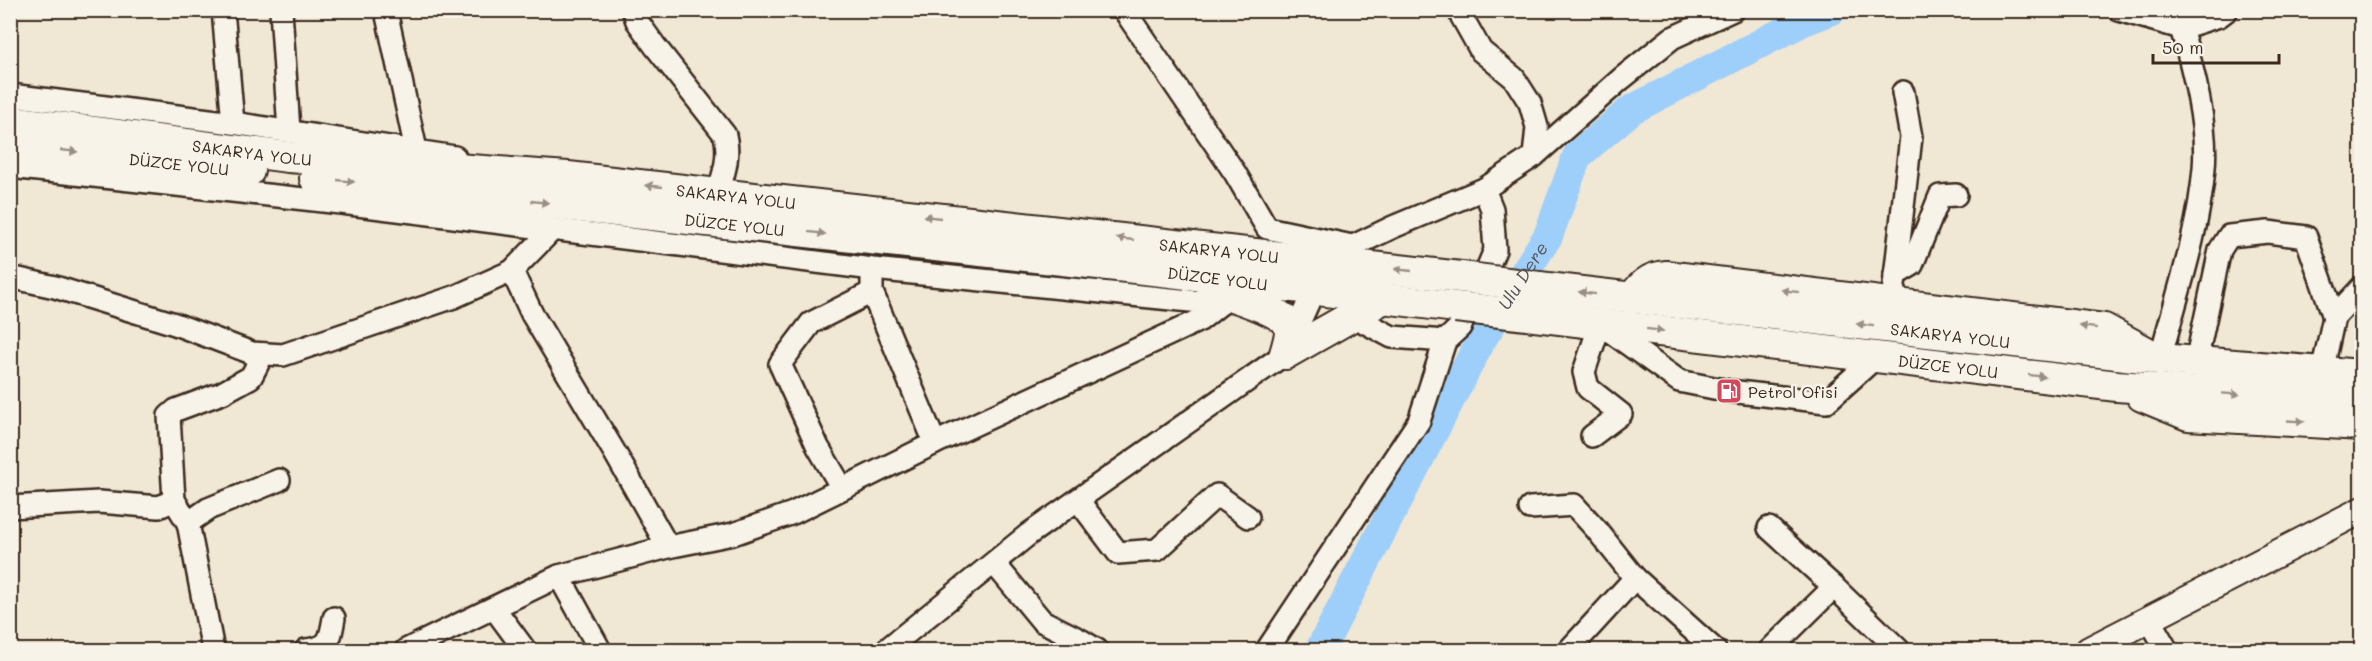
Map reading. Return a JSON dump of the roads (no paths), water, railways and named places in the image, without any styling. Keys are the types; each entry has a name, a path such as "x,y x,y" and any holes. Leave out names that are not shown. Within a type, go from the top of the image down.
{"highway":[{"name":"SAKARYA YOLU","path":"10,121 288,157 568,177 1461,277 1537,302 1632,298 2160,359 2361,375"},
{"name":"DÜZCE YOLU","path":"10,145 1171,272 1236,295 1314,290 1456,307 1537,302 1600,324 2117,386 2361,403"},
{"path":"1632,298 1648,280 1656,276 1894,289 2104,329 2160,359"},
{"path":"1236,295 1284,318 1289,324 1290,331 1285,354"},
{"path":"1285,354 1384,298"},
{"path":"2117,386 2188,416 2361,425"}],"main road":[{"path":"2096,649 2361,510"}],"street":[{"path":"223,10 233,123"},
{"path":"281,10 289,131"},
{"path":"633,10 637,21 655,46 725,135 728,161 718,193"},
{"path":"1124,10 1235,173 1267,228 1352,246"},
{"path":"1458,10 1481,51 1514,78 1530,103 1537,127 1534,156"},
{"path":"886,651 1029,534 1285,354 1314,290 1322,261 1484,189 1534,156 1621,79 1672,38 1733,10"},
{"path":"2119,10 2181,28 2219,16 2227,10"},
{"path":"386,11 416,150"},
{"path":"2160,359 2195,222 2205,166 2194,71 2181,28"},
{"path":"1894,289 1911,137 1902,92"},
{"path":"10,95 289,131 416,150 568,177"},
{"path":"10,167 341,203 873,269 1236,295"},
{"path":"1267,651 1419,421 1445,341 1460,327 1495,250 1492,209 1484,189"},
{"path":"1894,289 1912,265 1940,196 1956,195"},
{"path":"10,277 55,287 175,324 252,353 283,355 454,297 512,271 554,229"},
{"path":"2196,362 2220,250 2229,236 2268,232 2306,237 2334,317"},
{"path":"873,269 872,292 935,443"},
{"path":"512,271 532,314 668,547"},
{"path":"2322,372 2334,317 2361,287"},
{"path":"842,488 818,447 780,364 811,323 872,292"},
{"path":"406,651 559,576 668,547 733,534 793,513 935,443 1200,320 1236,295"},
{"path":"1353,316 1392,337 1445,341"},
{"path":"1592,436 1621,414 1588,388 1584,372 1600,324 1679,381 1729,391 1826,402 1876,357"},
{"path":"213,651 188,523 174,500 169,416 176,410 222,393 251,376 263,354"},
{"path":"188,523 208,509 279,480"},
{"path":"1078,500 1118,553 1157,550 1217,495 1248,517"},
{"path":"10,507 99,502 159,507 174,500"},
{"path":"1530,508 1574,505 1635,578 1715,651"},
{"path":"1769,528 1834,587 1899,651"},
{"path":"994,563 1042,621 1082,640 1097,651"},
{"path":"559,576 600,651"},
{"path":"1569,651 1635,578"},
{"path":"1770,651 1834,587"},
{"path":"494,608 525,651"},
{"path":"306,651 329,647 334,618"},
{"path":"2150,619 2167,651"}],"waterway":[{"name":"Ulu Dere","path":"1320,650 1480,342 1548,236 1577,156 1631,110 1804,21 1832,10"}],"place":[{"name":"Petrol Ofisi","path":"1729,391"}]}
